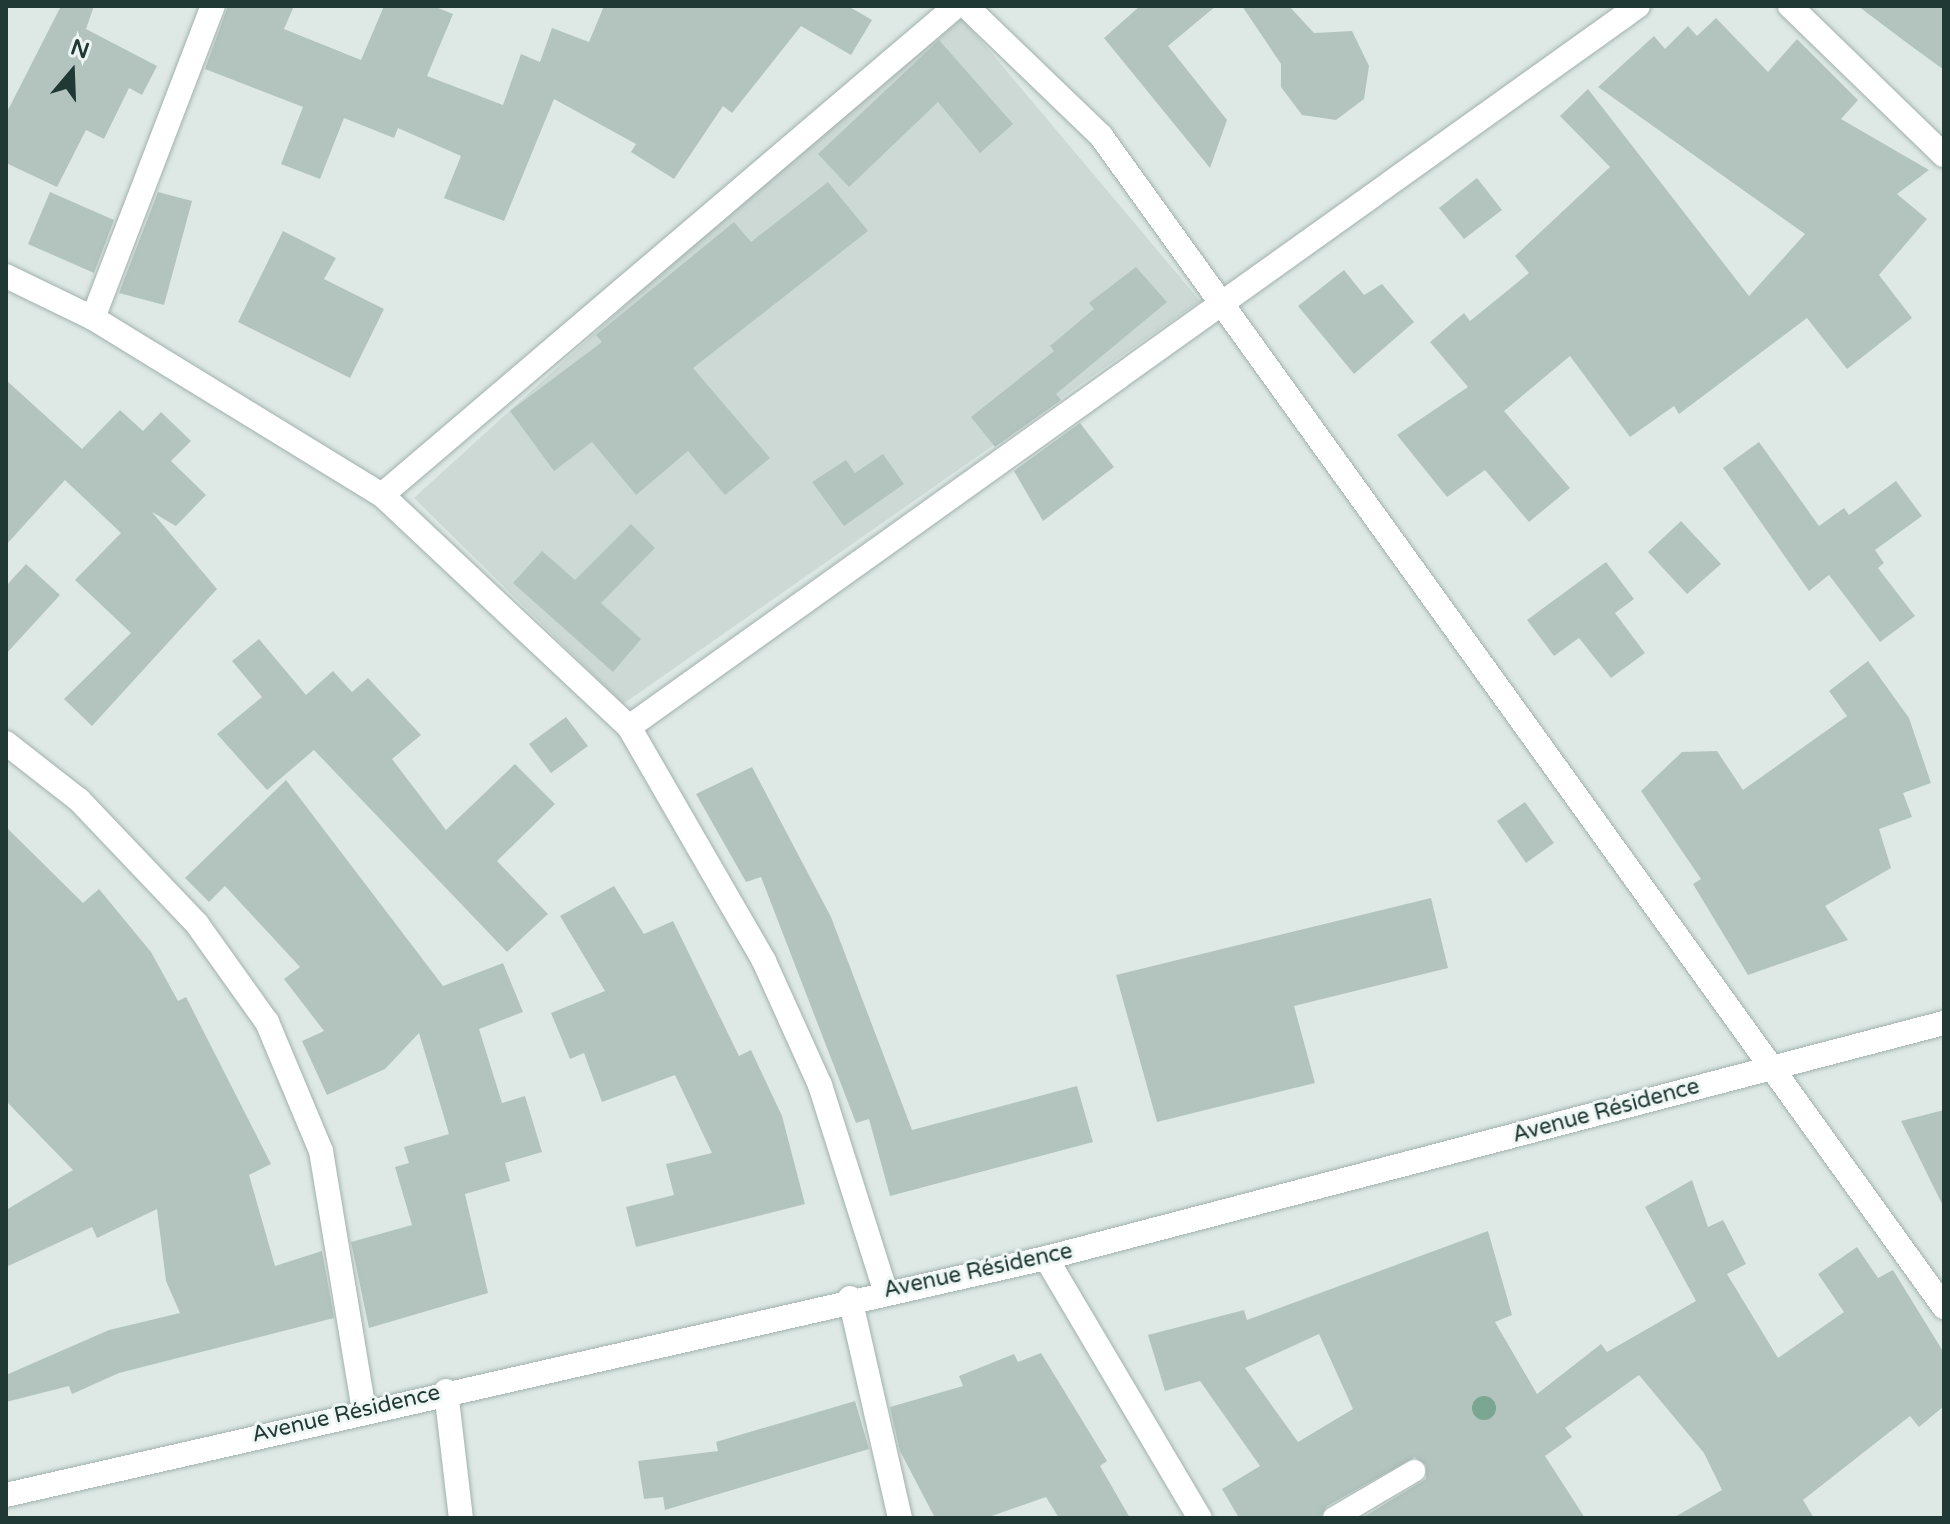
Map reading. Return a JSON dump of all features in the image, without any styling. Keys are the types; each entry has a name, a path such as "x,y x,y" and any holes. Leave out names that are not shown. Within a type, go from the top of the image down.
{"street":[{"path":"93,318 213,6"},
{"path":"382,495 956,6"},
{"path":"966,6 1101,136 1944,1307"},
{"path":"629,727 923,511 1224,305 1638,6"},
{"path":"1790,6 1944,155"},
{"path":"6,276 93,318 382,495 629,727 783,1002 820,1085 885,1290"},
{"path":"6,743 79,800 197,924 267,1022 321,1151 364,1410"},
{"name":"Avenue Résidence","path":"6,1495 885,1290 1046,1258 1944,1023"},
{"path":"1046,1258 1200,1518"},
{"path":"850,1298 900,1518"},
{"path":"446,1391 461,1518"}],"lane":[{"path":"1334,1518 1414,1471"}],"shaded area":[{"path":"962,18 1200,301 623,704 414,498 675,260"}],"building":[{"path":"61,6 94,6 86,29 157,66 142,95 129,88 104,139 86,130 57,187 6,163 6,114"},
{"path":"228,6 294,6 284,29 361,60 384,6 433,6 453,14 427,76 503,105 521,54 540,62 552,28 589,42 604,6 848,6 872,20 851,55 801,26 732,113 723,106 674,179 631,152 636,144 554,99 504,221 444,198 461,156 398,128 394,138 344,118 320,179 281,164 303,107 205,69"},
{"path":"1140,6 1216,6 1168,46 1227,120 1210,168 1104,38"},
{"path":"1242,6 1289,6 1314,33 1352,31 1369,66 1364,99 1336,120 1302,115 1281,87 1281,64"},
{"path":"1858,6 1944,6 1944,70 1903,40"},
{"path":"1716,18 1768,72 1797,39 1858,100 1841,119 1929,170 1897,194 1927,219 1879,275 1912,318 1847,369 1807,318 1679,414 1674,406 1630,437 1570,356 1504,411 1570,488 1529,522 1485,470 1447,497 1397,435 1468,387 1430,342 1464,313 1470,321 1529,273 1515,256 1610,167 1560,116 1588,89 1749,296 1805,234 1598,87 1654,36 1665,49 1688,26 1697,36"},
{"path":"939,40 1013,124 980,153 938,102 849,187 818,154"},
{"path":"1477,178 1502,210 1464,239 1439,208"},
{"path":"828,182 868,231 693,368 770,458 725,495 688,451 636,495 592,442 554,471 510,411 602,342 596,335 734,222 751,242"},
{"path":"50,192 114,220 94,273 28,244"},
{"path":"158,192 192,201 164,305 119,293"},
{"path":"283,231 336,258 324,279 384,309 350,378 238,322"},
{"path":"1136,267 1167,302 1056,394 1061,400 995,447 971,417 1054,351 1050,346 1094,309 1089,303"},
{"path":"1344,270 1364,295 1382,284 1414,322 1354,374 1298,306"},
{"path":"6,380 82,449 120,410 143,431 161,412 191,441 171,461 206,495 176,526 152,512 217,589 92,726 64,699 131,633 75,580 121,533 65,480 6,545"},
{"path":"1080,423 1114,467 1043,521 1014,471"},
{"path":"1759,442 1819,526 1844,508 1849,515 1896,481 1922,516 1875,550 1884,563 1878,568 1915,616 1880,642 1829,575 1809,591 1723,468"},
{"path":"883,454 904,484 844,526 812,482 846,460 855,473"},
{"path":"1681,521 1721,564 1687,594 1648,552"},
{"path":"631,524 655,548 601,603 641,639 613,672 513,583 542,551 575,580"},
{"path":"1606,562 1634,599 1615,613 1645,653 1611,678 1579,638 1554,656 1527,620"},
{"path":"26,564 60,595 6,654 6,586"},
{"path":"259,639 306,695 333,671 352,692 368,678 421,735 392,759 446,830 515,764 555,804 497,861 548,914 507,952 314,750 267,790 217,734 262,697 232,661"},
{"path":"1868,661 1909,718 1931,783 1903,793 1912,817 1879,829 1891,868 1825,906 1848,940 1748,975 1693,884 1701,879 1641,791 1682,752 1717,751 1743,790 1847,716 1829,691"},
{"path":"566,717 588,746 551,773 529,744"},
{"path":"752,767 831,917 912,1130 1077,1086 1093,1142 890,1196 869,1119 856,1123 761,877 746,882 696,794"},
{"path":"286,780 443,986 503,963 523,1012 479,1029 502,1103 525,1096 542,1152 505,1163 510,1181 465,1194 488,1293 369,1328 351,1242 412,1225 395,1167 409,1163 404,1147 449,1134 419,1033 385,1069 327,1095 302,1041 324,1031 284,979 300,967 225,886 209,902 185,878"},
{"path":"1525,802 1554,843 1526,863 1497,821"},
{"path":"6,827 83,903 99,889 151,952 178,1001 186,997 271,1164 249,1175 275,1266 322,1251 334,1318 119,1373 72,1394 69,1386 6,1402 6,1375 109,1330 180,1313 166,1281 157,1209 97,1238 92,1227 6,1267 6,1210 73,1170 6,1101"},
{"path":"614,886 644,934 673,921 739,1056 751,1050 782,1116 805,1204 636,1247 626,1207 674,1195 666,1164 712,1153 675,1075 602,1102 584,1053 570,1059 551,1013 605,991 560,916"},
{"path":"1431,898 1448,968 1294,1006 1315,1083 1157,1122 1116,975"},
{"path":"1944,1110 1944,1208 1901,1121"},
{"path":"1692,1180 1708,1227 1723,1220 1746,1264 1727,1274 1778,1358 1844,1312 1818,1274 1857,1247 1878,1278 1893,1270 1944,1353 1944,1406 1919,1427 1910,1416 1803,1500 1814,1518 1673,1518 1722,1490 1704,1453 1639,1375 1565,1428 1572,1437 1545,1456 1585,1518 1362,1518 1426,1479 1426,1465 1415,1457 1327,1506 1320,1518 1239,1518 1222,1489 1260,1466 1200,1381 1165,1391 1148,1335 1244,1310 1247,1320 1488,1231 1512,1315 1495,1322 1537,1394 1601,1344 1607,1352 1696,1301 1645,1207","holes":["1319,1334 1353,1409 1298,1442 1245,1368"]},
{"path":"1041,1353 1107,1461 1100,1466 1130,1518 1059,1518 1046,1497 986,1518 935,1518 900,1451 890,1407 963,1386 959,1376 1014,1354 1018,1362"},
{"path":"855,1401 869,1449 665,1510 663,1497 644,1499 638,1461 718,1451 716,1442"}]}
